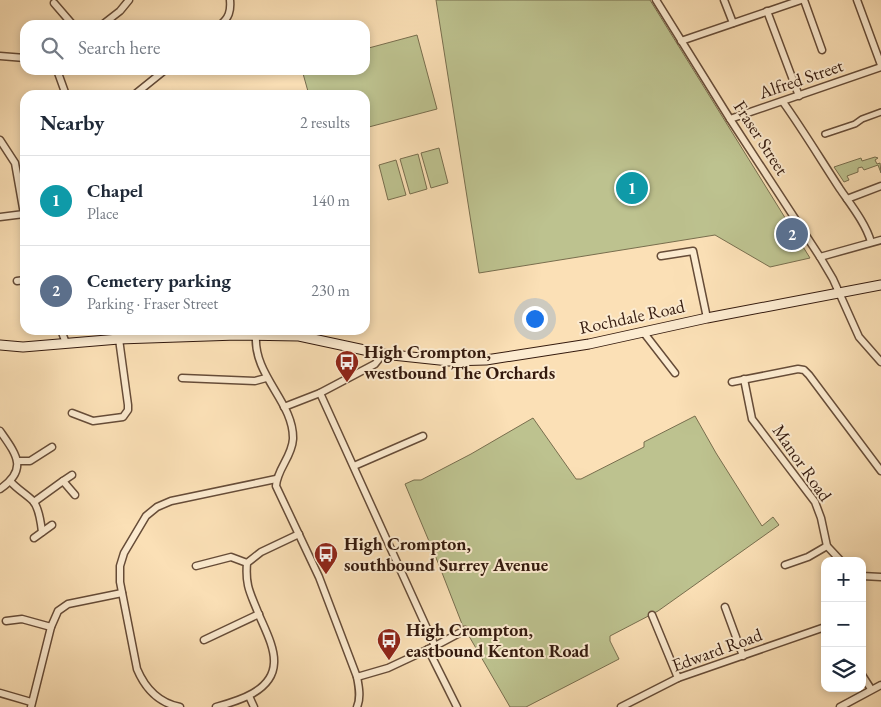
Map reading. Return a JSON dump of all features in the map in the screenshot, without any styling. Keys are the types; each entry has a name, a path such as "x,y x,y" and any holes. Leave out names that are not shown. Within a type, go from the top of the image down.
{"main road":[{"name":"Rochdale Road","path":"0,345 23,347 119,339 256,335 299,336 383,354 449,361 486,360 589,344 706,318 881,285"}],"street":[{"path":"108,20 120,11 128,0"},
{"path":"224,20 231,9 230,0"},
{"name":"Fraser Street","path":"656,0 730,119 820,256 860,336 881,362"},
{"path":"724,0 733,23"},
{"path":"681,41 802,0 822,50"},
{"path":"857,0 881,66"},
{"path":"54,3 69,20"},
{"path":"767,11 798,96"},
{"path":"0,56 20,58"},
{"name":"Alfred Street","path":"730,119 783,102 881,66"},
{"path":"59,75 64,90"},
{"path":"140,90 159,75"},
{"path":"783,102 812,143 861,221 871,242"},
{"path":"825,134 855,124 862,119 881,112"},
{"path":"0,140 15,164 20,192"},
{"path":"847,199 881,186"},
{"path":"0,217 20,214"},
{"path":"820,256 881,240"},
{"path":"661,256 693,250 706,318"},
{"path":"644,333 675,373"},
{"path":"63,335 66,344"},
{"path":"256,335 257,355 266,378 284,407 293,439 289,456 276,479 276,486 319,577 357,677 359,687 359,704 357,707"},
{"path":"72,413 93,421 126,414 128,405 119,339"},
{"path":"284,407 320,393 375,364 383,354"},
{"path":"732,382 798,369 804,370 881,471"},
{"path":"182,378 255,381 266,378"},
{"name":"Manor Road","path":"744,379 752,419 815,502 821,518 827,546"},
{"path":"320,393 435,646"},
{"path":"0,431 19,461 11,482 0,489"},
{"path":"354,466 423,436"},
{"path":"19,461 30,461 52,447"},
{"path":"34,502 72,474"},
{"path":"180,707 170,705 154,694 142,682 137,669 120,582 120,566 124,553 146,516 157,507 170,501 276,479"},
{"path":"64,481 75,495"},
{"path":"11,482 34,502 41,520 42,532"},
{"path":"34,538 52,525"},
{"path":"216,707 249,696 264,686 273,673 275,662 272,649 248,590 247,563 262,552 299,534"},
{"path":"786,565 827,546 837,557"},
{"path":"196,566 231,557 247,563"},
{"path":"866,576 881,577"},
{"path":"0,693 31,704 51,627 58,611 68,604 122,593"},
{"path":"725,607 743,656"},
{"path":"204,640 259,614"},
{"path":"652,615 678,678"},
{"path":"6,621 22,620 51,627"},
{"name":"Edward Road","path":"622,707 678,678 821,628"},
{"path":"357,677 388,668 465,630"},
{"path":"428,649 457,707"},
{"path":"866,681 871,689"},
{"path":"844,706 881,685"},
{"path":"249,696 254,707"}],"green space":[{"path":"436,0 650,0 810,258 770,267 715,235 479,273"},
{"path":"417,35 437,109 370,127 370,90 308,90 303,75 370,75 370,48"},
{"path":"439,148 448,183 431,188 421,153"},
{"path":"418,154 427,189 410,194 400,159"},
{"path":"875,157 878,158 875,160 877,164 880,163 881,173 878,165 864,170 862,167 858,168 858,172 847,176 849,180 844,182 834,167 861,158 862,161"},
{"path":"396,160 406,195 388,200 379,165"},
{"path":"695,416 762,526 773,517 779,525 658,611 610,636 610,641 619,659 526,707 510,707 462,624 405,484 414,480 421,480 533,418 576,479 581,479 644,447 644,442"}],"place":[{"name":"Chapel","path":"632,188"},
{"name":"Cemetery parking","path":"792,234"},
{"name":"High Crompton, westbound The Orchards","path":"347,383"},
{"name":"High Crompton, southbound Surrey Avenue","path":"326,575"},
{"name":"High Crompton, eastbound Kenton Road","path":"389,661"}]}
